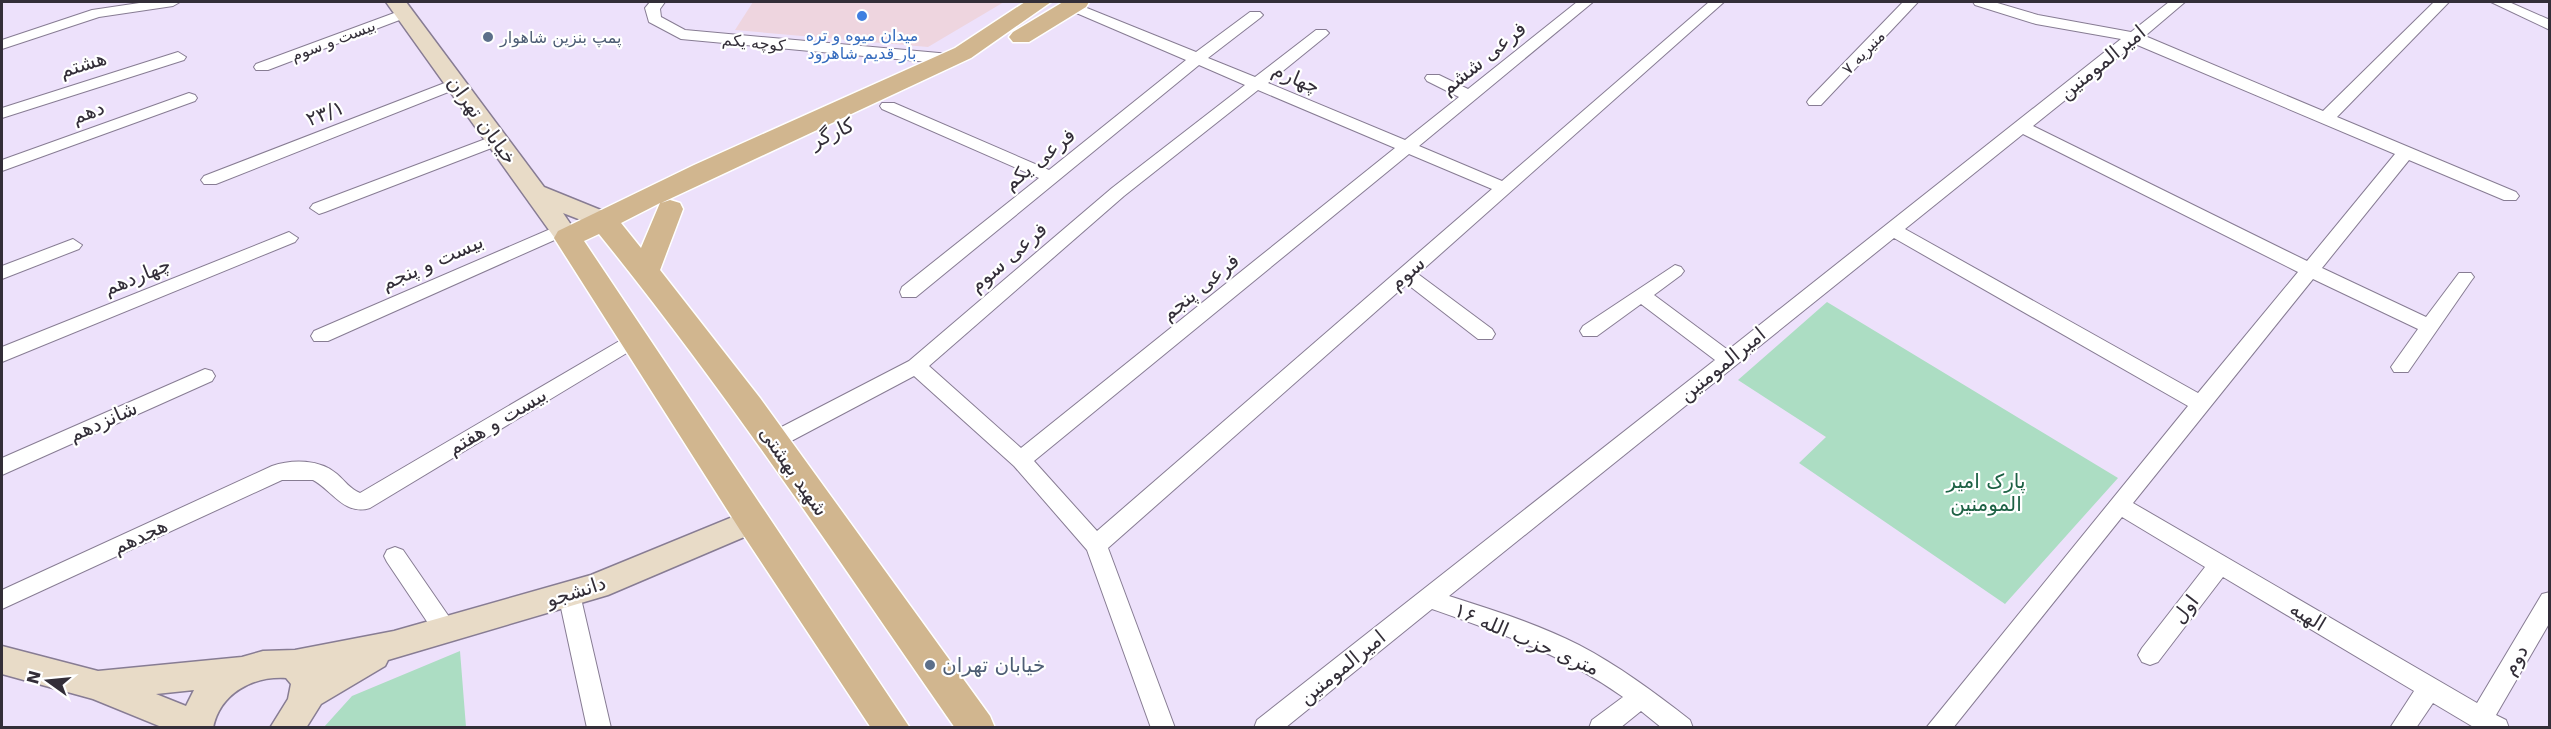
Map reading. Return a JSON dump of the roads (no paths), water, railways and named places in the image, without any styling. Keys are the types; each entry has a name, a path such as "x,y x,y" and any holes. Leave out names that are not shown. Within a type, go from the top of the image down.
{"main road":[{"name":"کارگر","path":"610,228 703,171 950,59 1040,2"},
{"name":"کارگر","path":"570,240 670,209 983,61 1075,4"},
{"path":"646,271 670,209"},
{"name":"شهید بهشتی","path":"610,228 646,271 773,441 977,728"},
{"path":"570,240 752,521 892,728"}],"street":[{"path":"2,45 97,13 163,2"},
{"name":"کوچه یکم","path":"658,2 652,8 654,19 681,34 950,59"},
{"name":"فرعی ششم","path":"1407,147 1586,2"},
{"name":"سوم","path":"1096,545 1717,2"},
{"name":"منیریه ۷","path":"1815,102 1911,2"},
{"path":"1980,2 2036,19 2133,37 2510,196"},
{"name":"امیرالمومنین","path":"1266,728 2178,2"},
{"path":"2326,118 2442,2"},
{"path":"2498,2 2550,26"},
{"name":"چهارم","path":"1075,4 1197,59 1504,188"},
{"name":"بیست و سوم","path":"262,67 400,7"},
{"name":"خیابان تهران","path":"400,7 570,240"},
{"name":"فرعی یکم","path":"909,292 1197,59 1255,15"},
{"name":"فرعی سوم","path":"773,441 916,366 1118,192 1321,33"},
{"name":"هشتم","path":"2,113 178,57"},
{"path":"1433,78 1469,96"},
{"name":"۲۳/۱","path":"210,180 455,84"},
{"name":"دهم","path":"2,166 189,98"},
{"path":"888,106 1051,177"},
{"path":"2021,126 2430,327"},
{"path":"319,208 496,140"},
{"name":"فرعی پنجم","path":"1021,460 1407,147"},
{"path":"1938,728 2406,152"},
{"path":"536,193 610,228"},
{"path":"1892,229 2201,404"},
{"name":"چهاردهم","path":"2,355 289,238"},
{"name":"بیست و پنجم","path":"321,336 570,240"},
{"path":"2,273 73,245"},
{"path":"1590,331 1675,272"},
{"path":"1406,274 1485,334"},
{"path":"2401,367 2465,277"},
{"path":"1641,295 1728,360"},
{"name":"بیست و هفتم","path":"279,472 306,470 328,477 346,499 362,502 633,340"},
{"path":"916,366 1021,460 1096,545 1163,728"},
{"name":"شانزدهم","path":"2,467 205,376"},
{"name":"هجدهم","path":"2,600 279,472"},
{"name":"الهیه","path":"2119,505 2489,723"},
{"name":"دانشجو","path":"242,671 277,662 295,664 394,645 446,631 597,586 752,521"},
{"path":"395,556 446,631"},
{"name":"اول","path":"2150,655 2220,564"},
{"path":"569,594 600,728"},
{"name":"۱۶ متری حزب الله","path":"1429,598 1521,632 1586,660 1642,696 1681,728"},
{"name":"دوم","path":"2489,723 2550,601"},
{"name":"دانشجو","path":"308,694 394,645"},
{"path":"2,660 96,685 196,726 207,699 225,681 242,671"},
{"path":"286,728 297,715 308,694 308,681 295,664"},
{"path":"96,685 242,671"},
{"path":"2402,728 2430,688"},
{"path":"1601,728 1642,696"}],"place":[{"name":"میدان میوه و تره بار قدیم شاهرود","path":"862,16"},
{"name":"پمپ بنزین شاهوار","path":"488,37"},
{"name":"خیابان تهران","path":"930,665"}],"park label":[{"name":"پارک امیر المومنین","path":"1986,492"}]}
